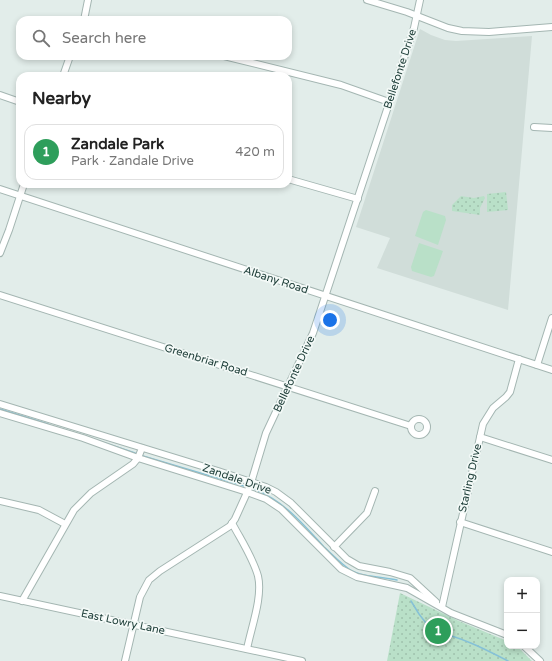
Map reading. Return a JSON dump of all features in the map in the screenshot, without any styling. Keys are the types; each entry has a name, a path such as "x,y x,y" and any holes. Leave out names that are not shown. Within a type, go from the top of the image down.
{"street":[{"path":"85,16 88,0"},
{"path":"367,0 462,32 489,32 552,27"},
{"name":"Bellefonte Drive","path":"125,661 140,597 149,580 160,571 220,533 232,523 247,492 266,432 313,333 417,16 420,0"},
{"path":"64,72 69,60"},
{"path":"240,60 289,72"},
{"path":"292,73 341,85 389,102"},
{"path":"0,95 16,101"},
{"path":"534,127 552,128"},
{"path":"292,180 358,199"},
{"path":"0,253 23,188"},
{"name":"Albany Road","path":"0,189 552,370"},
{"name":"Greenbriar Road","path":"0,295 411,426"},
{"path":"537,365 552,318"},
{"name":"Starling Drive","path":"442,607 480,437 486,418 510,392 520,359"},
{"name":"Zandale Drive","path":"0,404 251,481 266,487 286,499 334,547 354,564 410,578 442,607"},
{"name":"Zandale Drive","path":"0,413 83,438 138,458 266,499 281,509 341,569 357,577 407,588 461,617 504,634"},
{"path":"480,437 552,460"},
{"path":"22,601 74,510 84,498 133,464 138,458 142,448"},
{"path":"334,547 367,513 375,491"},
{"path":"0,501 39,510 65,524"},
{"path":"460,522 552,552"},
{"path":"232,523 256,572 259,585 258,600 247,649"},
{"name":"East Lowry Lane","path":"0,596 302,661"},
{"path":"527,649 540,661"}],"shaded area":[{"path":"420,29 445,40 456,41 532,36 508,310 377,268 390,238 356,227"}],"green space":[{"path":"506,192 508,210 487,212 487,194"},
{"path":"461,196 474,198 484,196 485,198 480,208 480,215 452,211 452,205"},
{"path":"426,210 445,216 446,220 438,245 415,236 423,212"},
{"path":"419,243 443,251 434,276 431,277 412,271 411,267"},
{"path":"400,593 459,621 504,640 504,649 520,649 532,661 387,661"}],"waterway":[{"path":"0,409 48,424"},
{"path":"99,441 135,453"},
{"path":"143,456 244,486"},
{"path":"254,489 265,494 284,507 324,547 349,569 360,574 397,580"},
{"path":"411,601 432,631 461,639 508,661"}],"place":[{"name":"Zandale Park","path":"438,631"}]}
